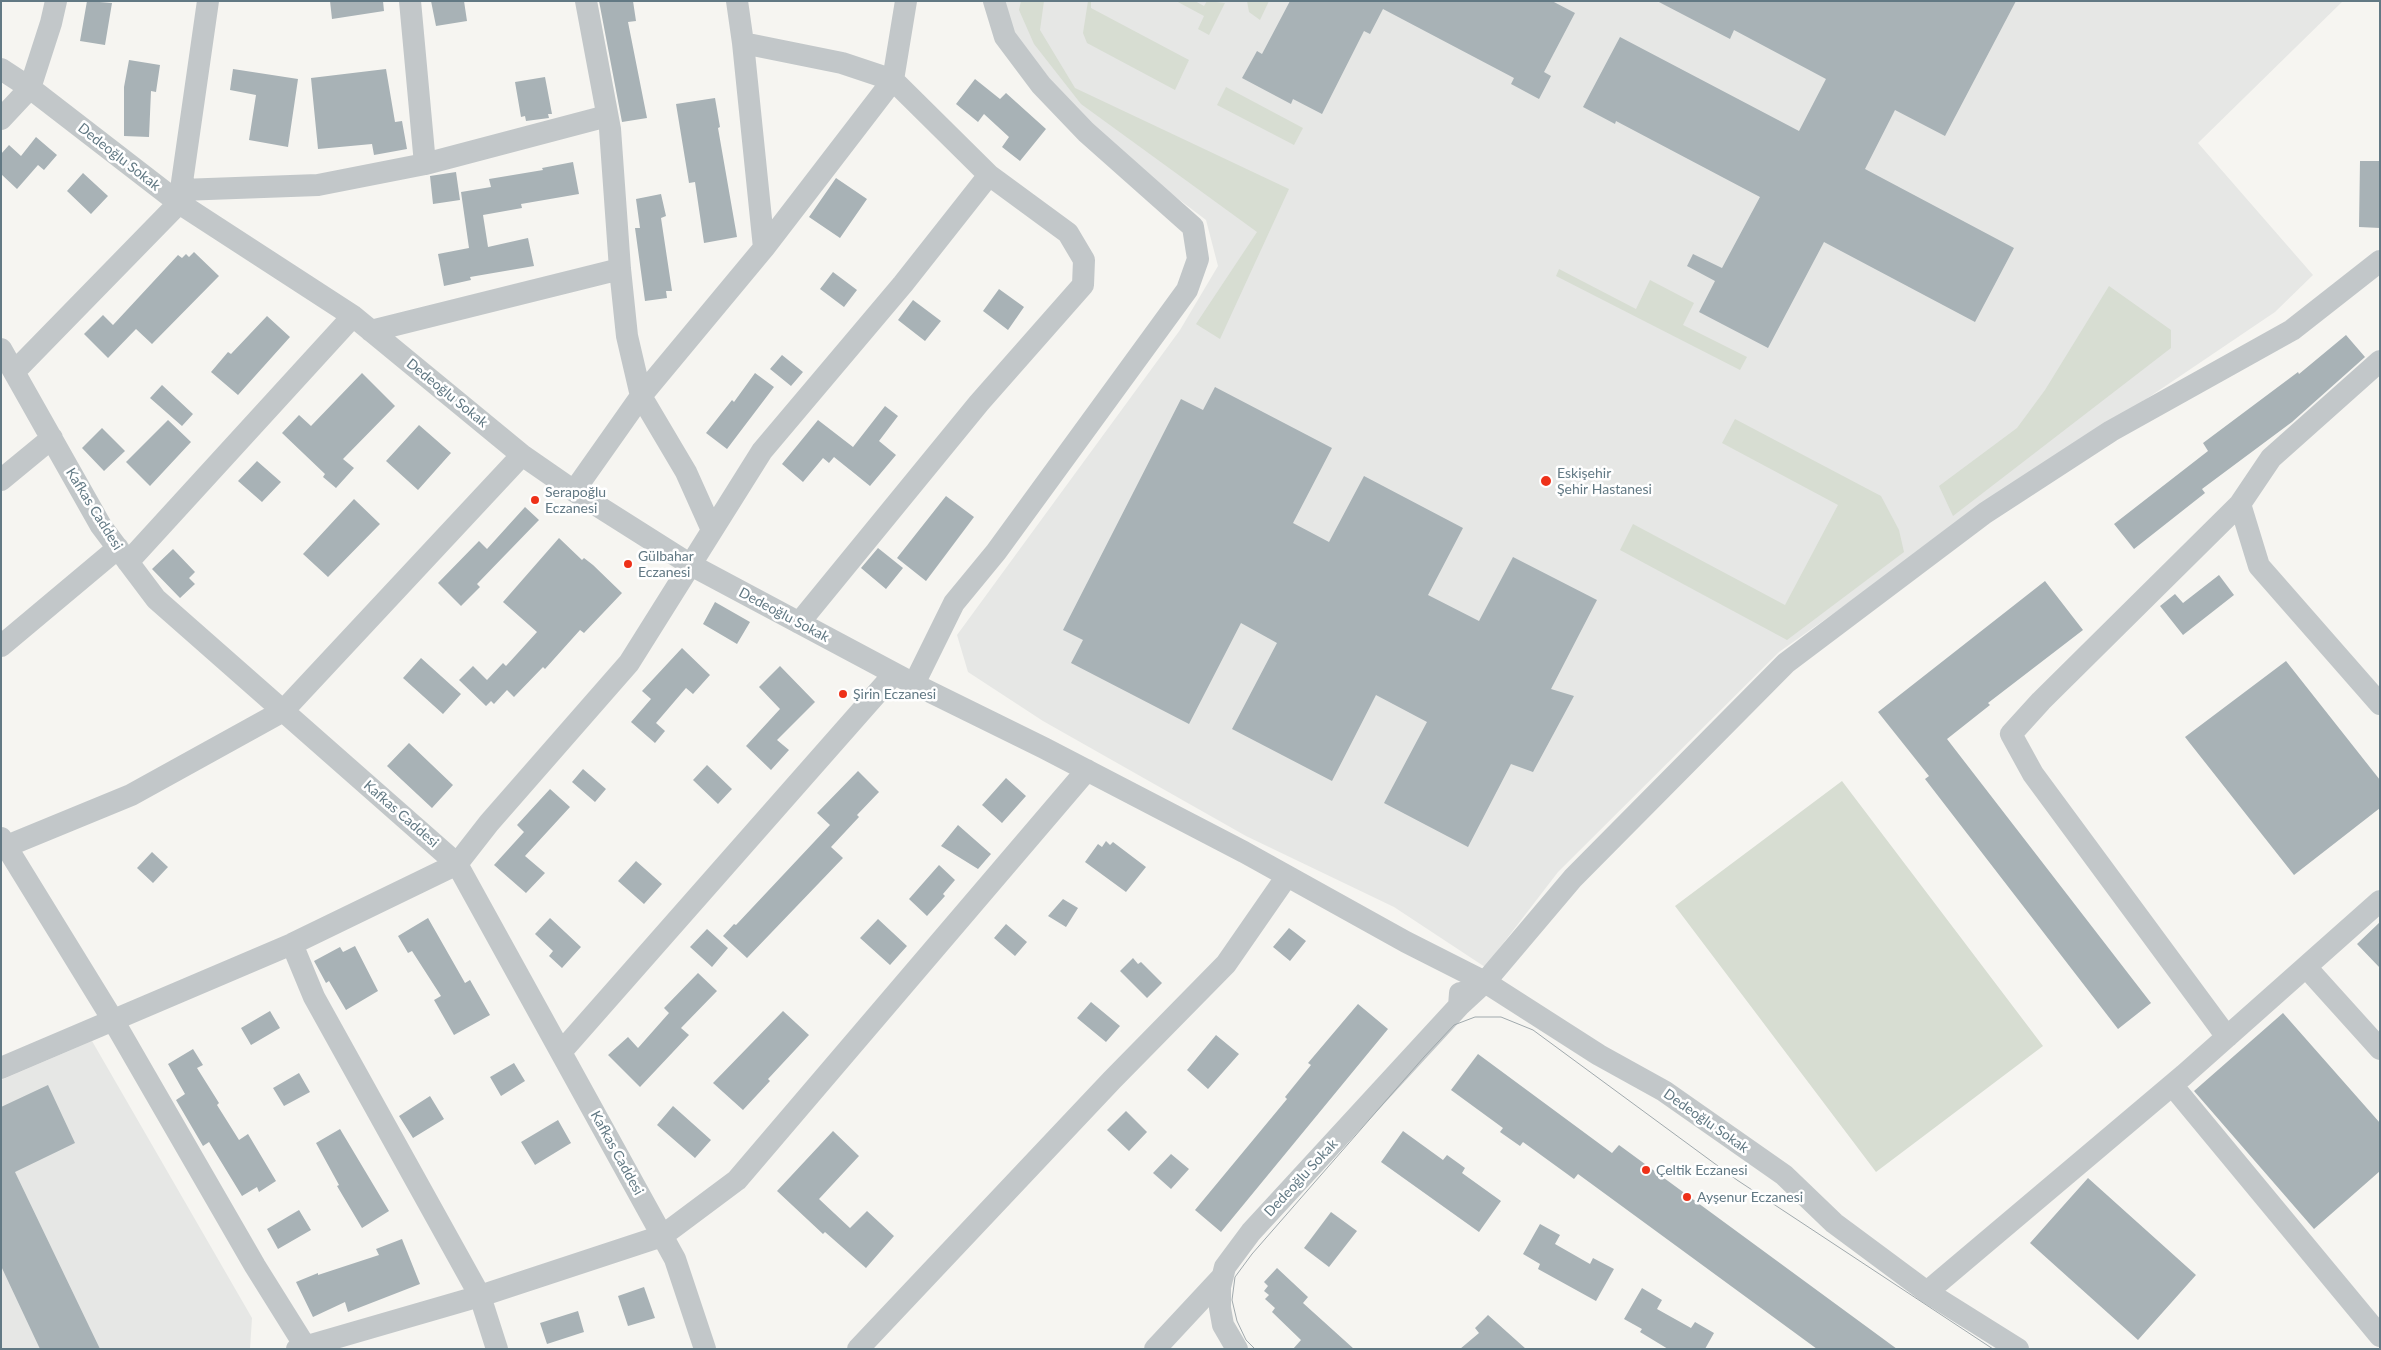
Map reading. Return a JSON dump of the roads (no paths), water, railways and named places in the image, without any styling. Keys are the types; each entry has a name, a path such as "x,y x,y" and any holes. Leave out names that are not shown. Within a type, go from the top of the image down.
{"street":[{"path":"1,119 30,88 51,23 56,1"},
{"path":"14,372 180,197 208,1"},
{"path":"410,1 425,164"},
{"path":"586,1 607,116 627,336 640,396 686,472 712,530"},
{"path":"737,1 764,248"},
{"path":"574,491 640,396 764,248 893,80 906,1"},
{"path":"561,1052 904,679 954,603 996,552 1187,290 1198,259 1193,227 1086,132 1041,85 1005,37 994,1"},
{"path":"743,43 842,63 893,80 989,174 1068,233 1084,260 1083,285 979,403 799,623"},
{"name":"Dedeoğlu Sokak","path":"1,69 180,197 353,316 522,455 574,491 691,565 904,679 1087,770 1485,982 1599,1055 1664,1091 1776,1169 1834,1223 1927,1292 2018,1349"},
{"path":"180,197 318,185 425,164 607,116"},
{"path":"1,1068 292,944 458,864 489,823 629,663 762,451 903,284 989,174"},
{"path":"1485,982 1574,878 1786,663 1985,513 2112,431 2292,330 2380,261"},
{"path":"371,331 620,270"},
{"path":"1,646 123,555 353,316"},
{"name":"Kafkas Caddesi","path":"1,349 101,526 156,598 458,864 675,1259 704,1349"},
{"path":"2227,1037 2033,774 2011,734 2040,701 2240,504 2271,458 2380,361"},
{"path":"1,480 52,438"},
{"path":"522,455 284,711 130,795 4,842 113,1020 302,1347 480,1296 662,1236 737,1180 1087,770"},
{"path":"2240,504 2259,566 2379,702"},
{"path":"858,1349 1112,1080 1226,964 1287,876"},
{"path":"1927,1292 2172,1085 2380,902"},
{"path":"292,944 314,997 480,1296 498,1349"},
{"path":"1453,966 1461,984 1459,1006"},
{"path":"2306,966 2380,1049"},
{"name":"Dedeoğlu Sokak","path":"1237,1349 1223,1325 1220,1308 1220,1287 1226,1267 1251,1232 1459,1006 1485,982"},
{"path":"2172,1085 2380,1336"},
{"path":"1155,1349 1223,1276"}],"tram line":[{"path":"1255,1349 1246,1340 1237,1321 1232,1300 1235,1277 1252,1254 1424,1057 1454,1025 1475,1017 1501,1017 1533,1030 1737,1180 1993,1349"}],"place":[{"name":"Eskişehir Şehir Hastanesi","path":"1546,481"},
{"name":"Serapoğlu Eczanesi","path":"535,500"},
{"name":"Gülbahar Eczanesi","path":"628,564"},
{"name":"Şirin Eczanesi","path":"843,694"},
{"name":"Çeltik Eczanesi","path":"1646,1170"},
{"name":"Ayşenur Eczanesi","path":"1687,1197"}]}
